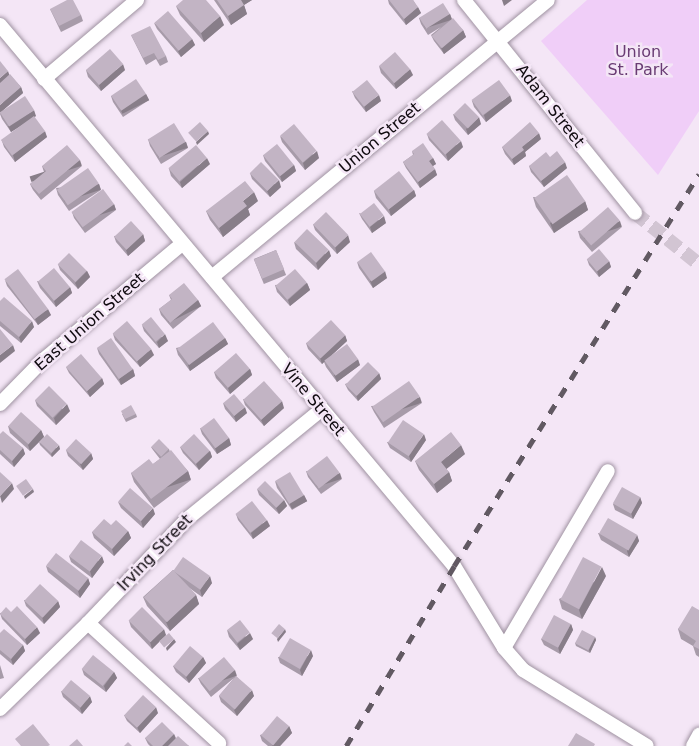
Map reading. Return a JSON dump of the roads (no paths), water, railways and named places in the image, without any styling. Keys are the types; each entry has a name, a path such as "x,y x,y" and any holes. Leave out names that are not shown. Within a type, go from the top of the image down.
{"street":[{"path":"44,79 137,0"},
{"name":"Adam Street","path":"464,0 499,40 635,213"},
{"name":"Union Street","path":"212,277 548,0"},
{"name":"Vine Street","path":"0,25 454,566 504,648 523,670 647,746"},
{"name":"East Union Street","path":"0,404 43,360 183,243"},
{"name":"Irving Street","path":"0,709 88,623 186,520 321,410"},
{"path":"504,648 608,471"},
{"path":"88,623 219,743"},
{"path":"693,746 699,735"}],"tunnel":[{"path":"635,213 699,264"}],"railway":[{"path":"346,746 454,566 699,174"}],"park label":[{"name":"Union St. Park","path":"638,61"}]}
